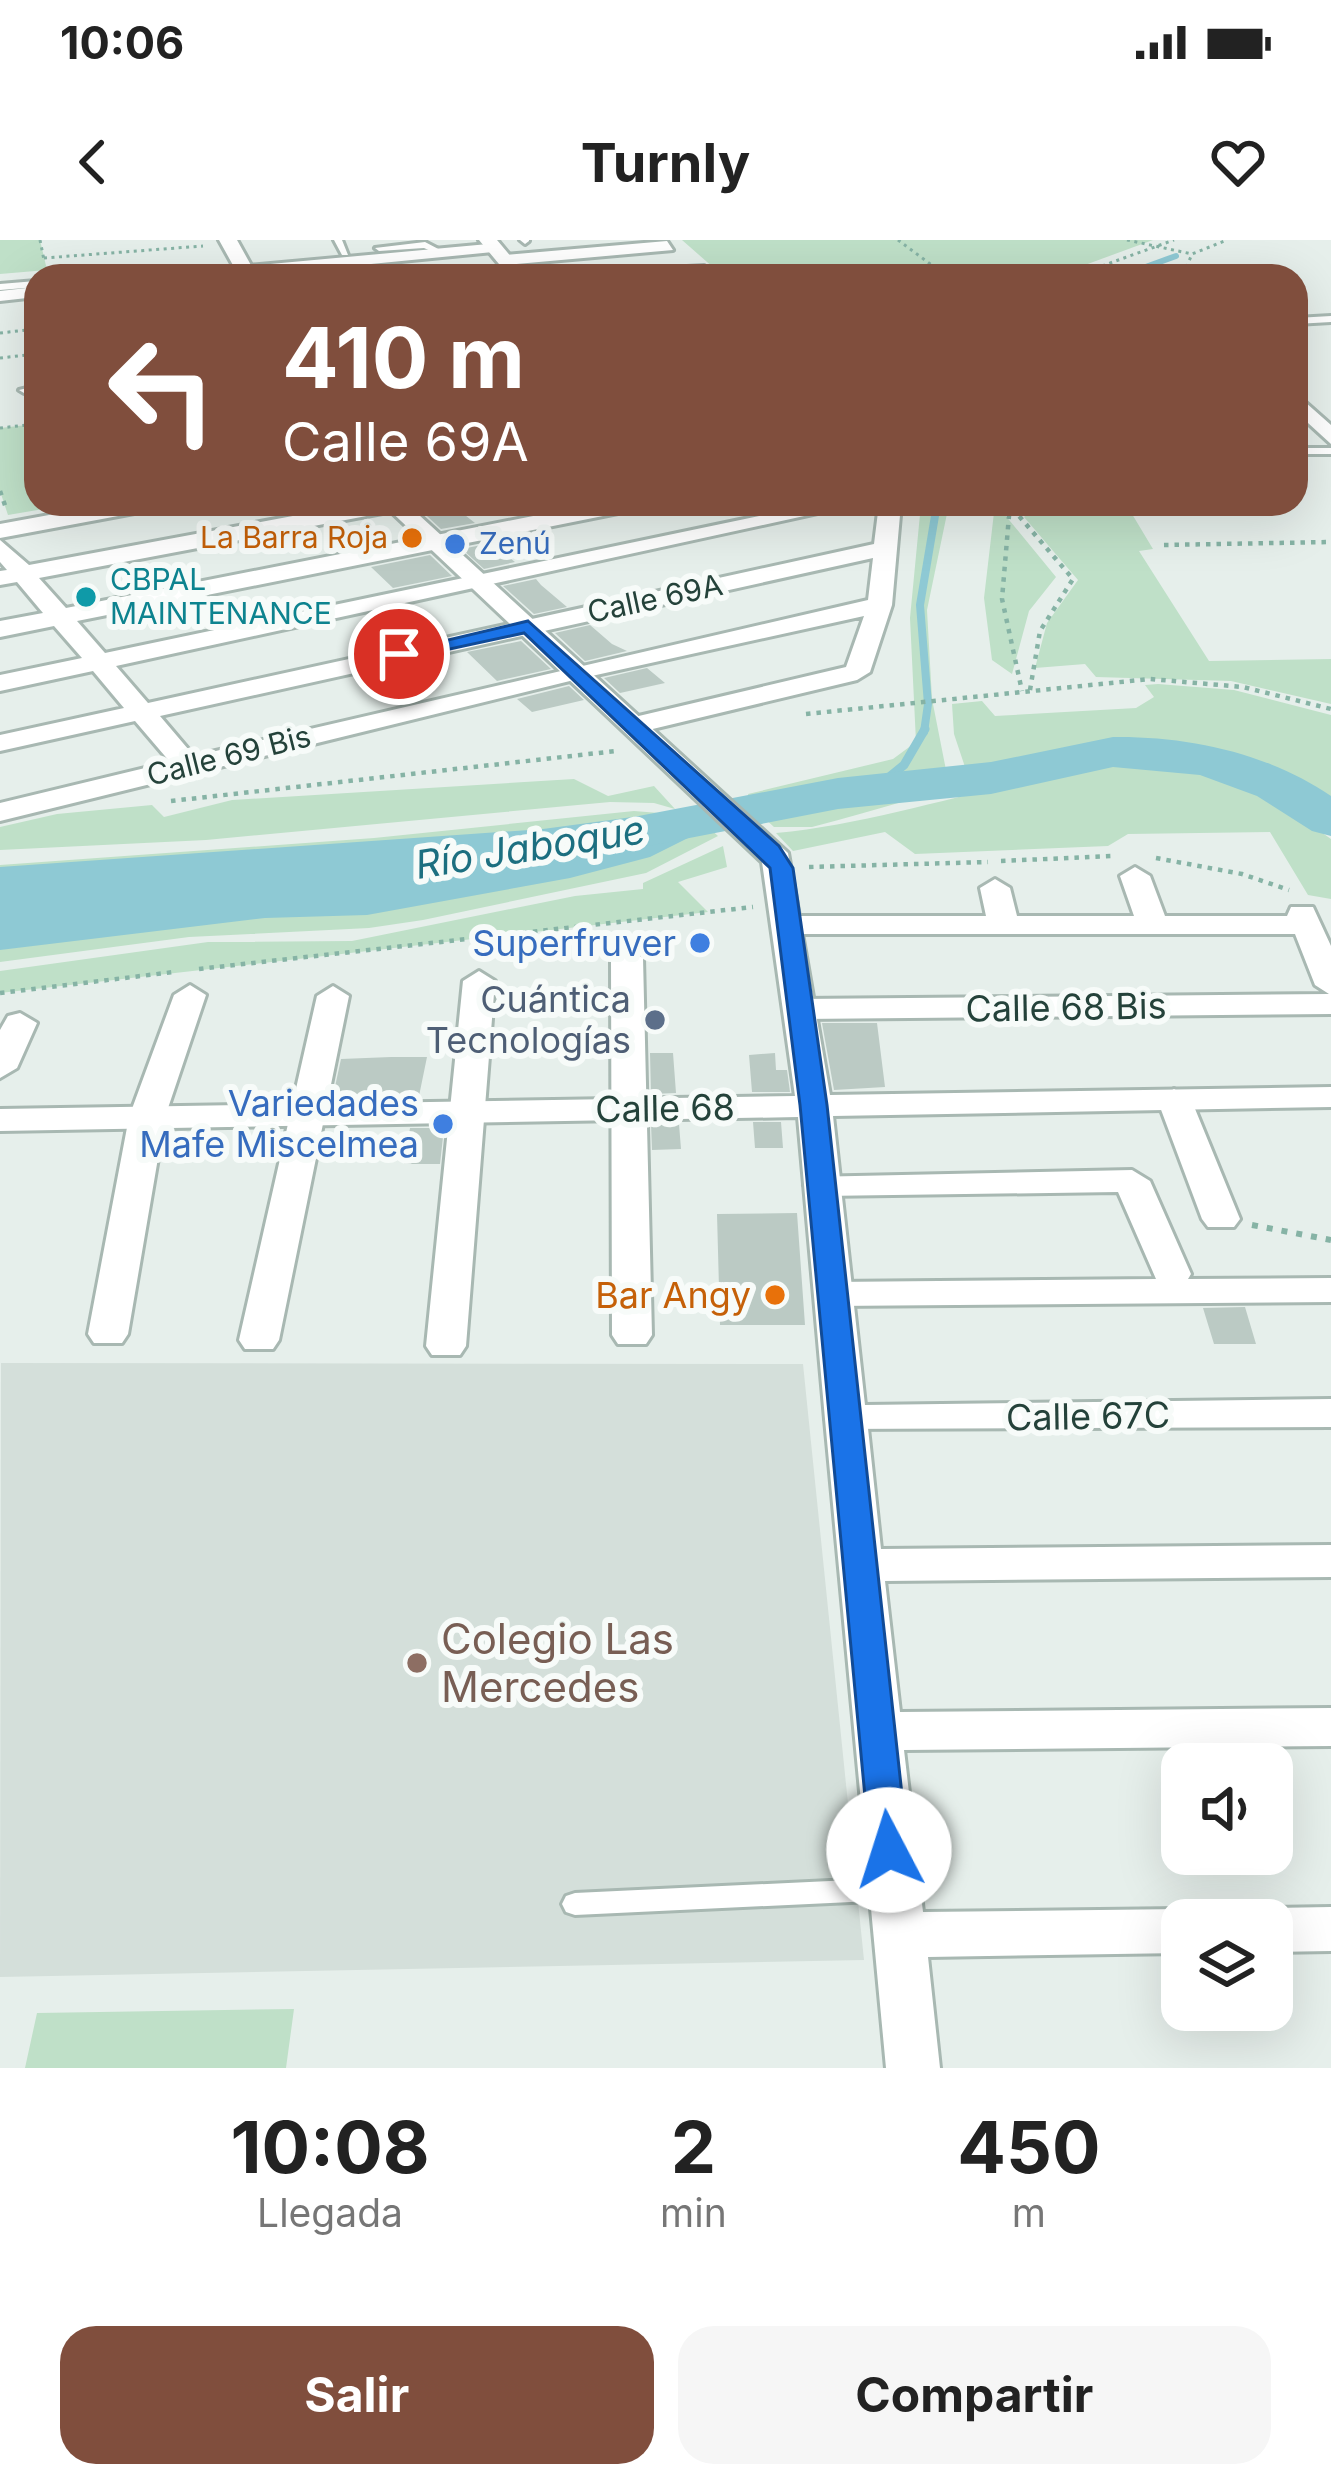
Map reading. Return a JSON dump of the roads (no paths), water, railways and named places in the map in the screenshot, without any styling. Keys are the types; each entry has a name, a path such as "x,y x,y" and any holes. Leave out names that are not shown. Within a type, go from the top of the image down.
{"street":[{"path":"330,264 495,249 667,246"},
{"path":"1308,411 1331,438"},
{"path":"0,531 81,516"},
{"path":"11,576 329,516"},
{"path":"407,516 694,778 782,887 814,1105 913,2068"},
{"path":"0,629 567,516"},
{"path":"0,683 792,516"},
{"path":"636,725 857,672 880,605 889,516"},
{"path":"0,547 11,576 60,616 188,766"},
{"name":"Calle 69A","path":"0,743 887,548"},
{"name":"Calle 69 Bis","path":"0,812 578,671 880,605"},
{"path":"1134,863 1153,925"},
{"path":"782,887 1004,928 1153,925 1299,910 1331,985"},
{"path":"994,888 1004,928"},
{"path":"627,958 632,1335"},
{"path":"446,1346 478,981"},
{"path":"109,1334 147,1117 190,995"},
{"path":"259,1340 333,996"},
{"name":"Calle 68 Bis","path":"801,1010 1331,1004"},
{"path":"0,1068 20,1023"},
{"name":"Calle 68","path":"0,1120 1331,1097"},
{"path":"1174,1099 1221,1219"},
{"path":"822,1184 1132,1181 1172,1274"},
{"path":"833,1294 1331,1290"},
{"name":"Calle 67C","path":"846,1419 1331,1413"},
{"path":"861,1565 1331,1561"},
{"path":"878,1731 1331,1726"},
{"path":"896,1912 1161,1930"},
{"path":"1293,1930 1331,1929"}],"lane":[{"path":"338,240 345,253"},
{"path":"379,248 425,245 440,252"},
{"path":"575,1904 896,1912"}],"water":[{"path":"674,816 689,823 690,837 650,857 570,878 367,915 265,918 0,950 0,867 543,829"}],"waterway":[{"path":"1154,264 1176,256"},
{"path":"924,730 928,704 920,605 935,516"},
{"path":"877,787 904,765 924,730"},
{"name":"Río Jaboque","path":"602,839 838,793 991,778 1113,752 1179,755 1212,762 1275,785 1331,820"}],"place":[{"name":"La Barra Roja","path":"412,538"},
{"name":"Zenú","path":"455,544"},
{"name":"CBPAL MAINTENANCE","path":"86,597"},
{"name":"Superfruver","path":"700,943"},
{"name":"Cuántica Tecnologías","path":"655,1020"},
{"name":"Variedades Mafe Miscelmea","path":"443,1124"},
{"name":"Bar Angy","path":"775,1295"},
{"name":"Colegio Las Mercedes","path":"417,1663"}]}
